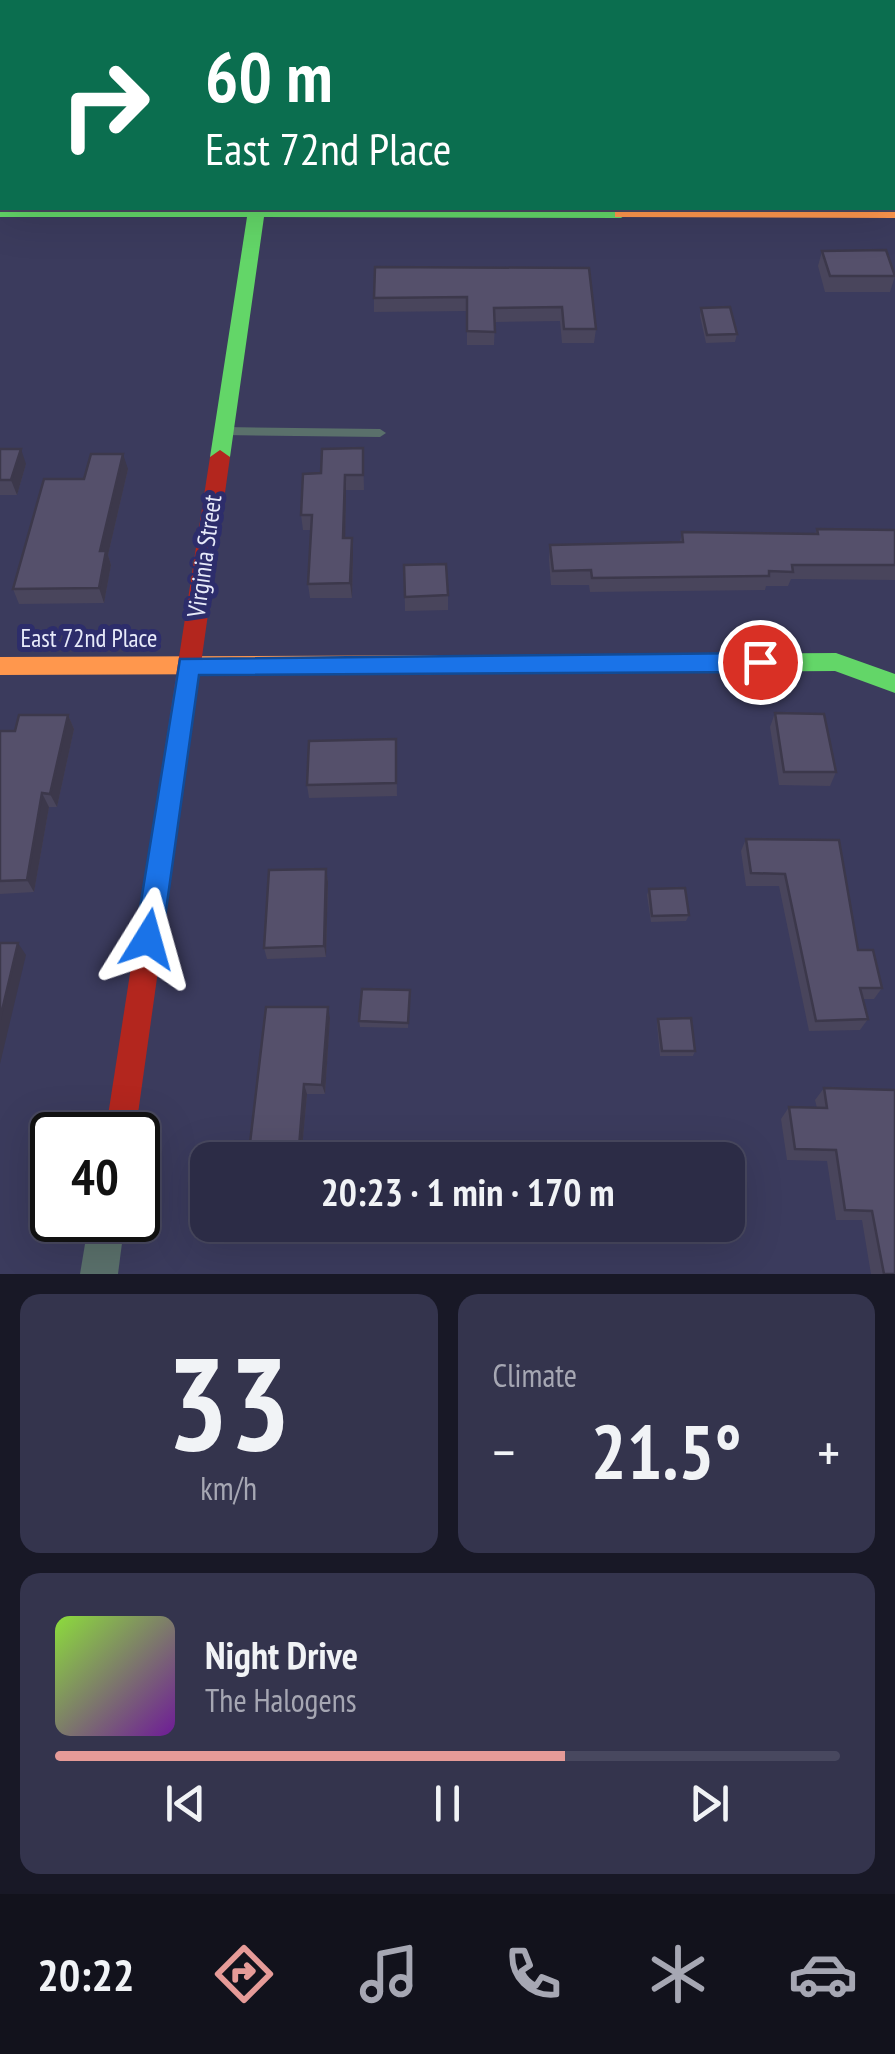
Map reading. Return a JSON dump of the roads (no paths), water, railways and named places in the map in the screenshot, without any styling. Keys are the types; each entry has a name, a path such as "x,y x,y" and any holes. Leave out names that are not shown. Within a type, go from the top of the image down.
{"street":[{"path":"0,212 895,214"},
{"name":"Virginia Street","path":"123,1112 256,214"},
{"name":"East 72nd Place","path":"0,666 836,662 895,684"},
{"path":"99,1274 104,1242"}],"lane":[{"path":"222,431 380,433"}]}
